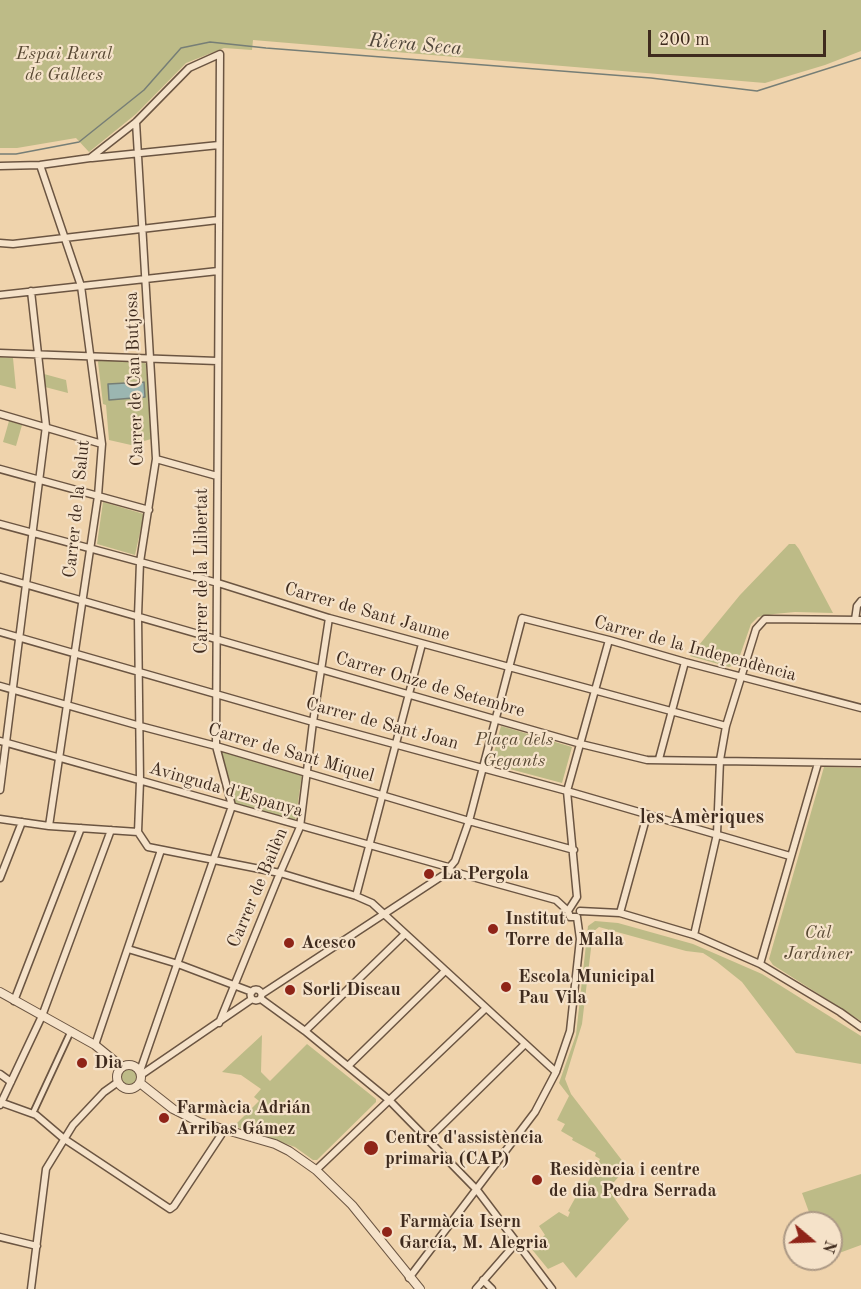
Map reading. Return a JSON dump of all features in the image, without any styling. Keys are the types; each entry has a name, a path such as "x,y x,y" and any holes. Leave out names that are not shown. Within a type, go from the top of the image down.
{"street":[{"name":"Carrer de la Llibertat","path":"135,122 189,68 220,54 216,746 232,806"},
{"name":"Carrer de Can Butjosa","path":"135,122 156,459 140,562 138,832"},
{"path":"90,158 135,122"},
{"path":"0,166 40,165 219,145"},
{"name":"Carrer de la Salut","path":"40,165 81,286 102,444 98,496 49,826"},
{"path":"0,243 218,220"},
{"path":"0,295 218,271"},
{"path":"0,790 4,742 14,689 18,638 46,426 31,291"},
{"path":"0,353 217,361"},
{"path":"0,414 102,444"},
{"path":"156,459 217,476"},
{"path":"0,469 148,510"},
{"name":"Carrer de Sant Jaume","path":"0,524 218,583 422,644 726,726"},
{"name":"Carrer Onze de Setembre","path":"0,577 581,744 647,760 861,763"},
{"path":"694,935 717,834 720,760 726,726 756,628 765,619 858,620 857,606 861,601"},
{"name":"Carrer de Bailèn","path":"219,1023 300,827 329,618"},
{"name":"Carrer de la Independència","path":"509,667 522,618 861,708"},
{"name":"Carrer de Sant Joan","path":"0,632 790,856"},
{"path":"609,640 567,791 578,897 570,908 570,916 620,913 694,935 760,964 861,1027"},
{"path":"356,896 422,644"},
{"path":"659,759 685,662"},
{"path":"128,949 234,984 258,1001 261,996 385,913 442,876 447,877 448,869 455,861 469,821 509,667"},
{"name":"Carrer de Sant Miquel","path":"0,686 574,849"},
{"name":"Avinguda d'Espanya","path":"4,742 556,900 570,908"},
{"path":"760,964 818,763"},
{"path":"140,1076 232,806"},
{"path":"620,913 647,815"},
{"path":"0,819 49,826 138,832 148,847 280,873 372,903 556,1072"},
{"path":"0,878 22,822"},
{"path":"14,1001 81,828"},
{"path":"111,830 42,1016 0,1103 33,1113 63,1138 170,1209 221,1135 223,1128"},
{"path":"95,1045 161,850"},
{"path":"409,1278 536,1112 556,1072 570,1031 580,939 577,906 570,908"},
{"path":"305,1031 405,934"},
{"path":"348,1066 445,971"},
{"path":"118,1082 129,1089 140,1076 219,1023 252,996 256,990 389,1100 428,1139 477,1190 552,1289"},
{"path":"0,992 95,1045 122,1067"},
{"path":"316,1170 486,1008"},
{"path":"33,1113 71,1031"},
{"path":"428,1139 525,1045"},
{"path":"118,1082 117,1074 122,1067 130,1064 173,1109 200,1122 274,1144 289,1151 316,1170 352,1205 420,1289"},
{"path":"0,1074 11,1082"},
{"path":"31,1289 46,1169 73,1125 104,1092 118,1082"},
{"path":"0,1237 37,1246"},
{"path":"476,1289 517,1242"},
{"path":"483,1280 492,1289"}],"green space":[{"name":"Espai Rural de Gallecs","path":"0,0 861,0 861,51 825,65 765,83 253,40 252,50 224,48 186,63 136,114 89,152 76,138 17,148 0,148"},
{"path":"0,357 13,358 16,389 0,385"},
{"path":"99,360 146,364 151,439 131,445 109,440"},
{"path":"44,374 66,380 68,393 45,387"},
{"path":"9,421 22,425 16,446 3,442"},
{"path":"103,502 144,514 135,555 97,544"},
{"path":"789,544 795,544 799,549 833,613 795,612 758,617 751,624 737,664 729,667 690,656 740,595"},
{"name":"Plaça dels Gegants","path":"501,726 572,747 562,783 491,764"},
{"path":"221,751 302,775 295,822 234,804"},
{"name":"Càl Jardiner","path":"824,767 861,768 861,1021 773,965 769,959"},
{"path":"595,921 618,923 693,944 762,974 861,1036 861,1064 796,1053 742,982 703,953 686,951 599,927 594,931 592,940 582,1024 565,1079 571,1094 627,1167 608,1189 629,1219 576,1278 563,1262 548,1269 530,1247 545,1235 539,1226 559,1212 568,1217 570,1212 568,1211 579,1191 585,1194 587,1190 585,1188 600,1159 595,1156 596,1153 561,1131 565,1124 557,1120 569,1096 559,1083 576,1035 588,926"},
{"path":"262,1035 261,1072 270,1081 307,1044 376,1099 376,1102 317,1160 313,1160 295,1147 234,1126 259,1101 254,1097 261,1089 241,1075 222,1072"},
{"path":"129,1068 135,1071 138,1077 135,1083 129,1086 123,1083 120,1077 123,1071"},
{"path":"861,1174 861,1245 843,1252 843,1211 809,1211 802,1193"}],"water":[{"path":"144,382 145,397 109,400 108,384"}],"waterway":[{"name":"Riera Seca","path":"0,154 16,154 79,142 144,90 181,48 210,42 651,78 757,91 861,58"}],"place":[{"name":"La Pergola","path":"429,874"},
{"name":"Institut Torre de Malla","path":"493,929"},
{"name":"Acesco","path":"289,943"},
{"name":"Escola Municipal Pau Vila","path":"506,987"},
{"name":"Sorli Discau","path":"290,990"},
{"name":"Dia","path":"82,1063"},
{"name":"Farmàcia Adrián Arribas Gámez","path":"164,1118"},
{"name":"Centre d'assistència primaria (CAP)","path":"371,1148"},
{"name":"Residència i centre de dia Pedra Serrada","path":"537,1180"},
{"name":"Farmàcia Isern García, M. Alegria","path":"387,1232"}],"district":[{"name":"les Amèriques","path":"702,818"}]}
